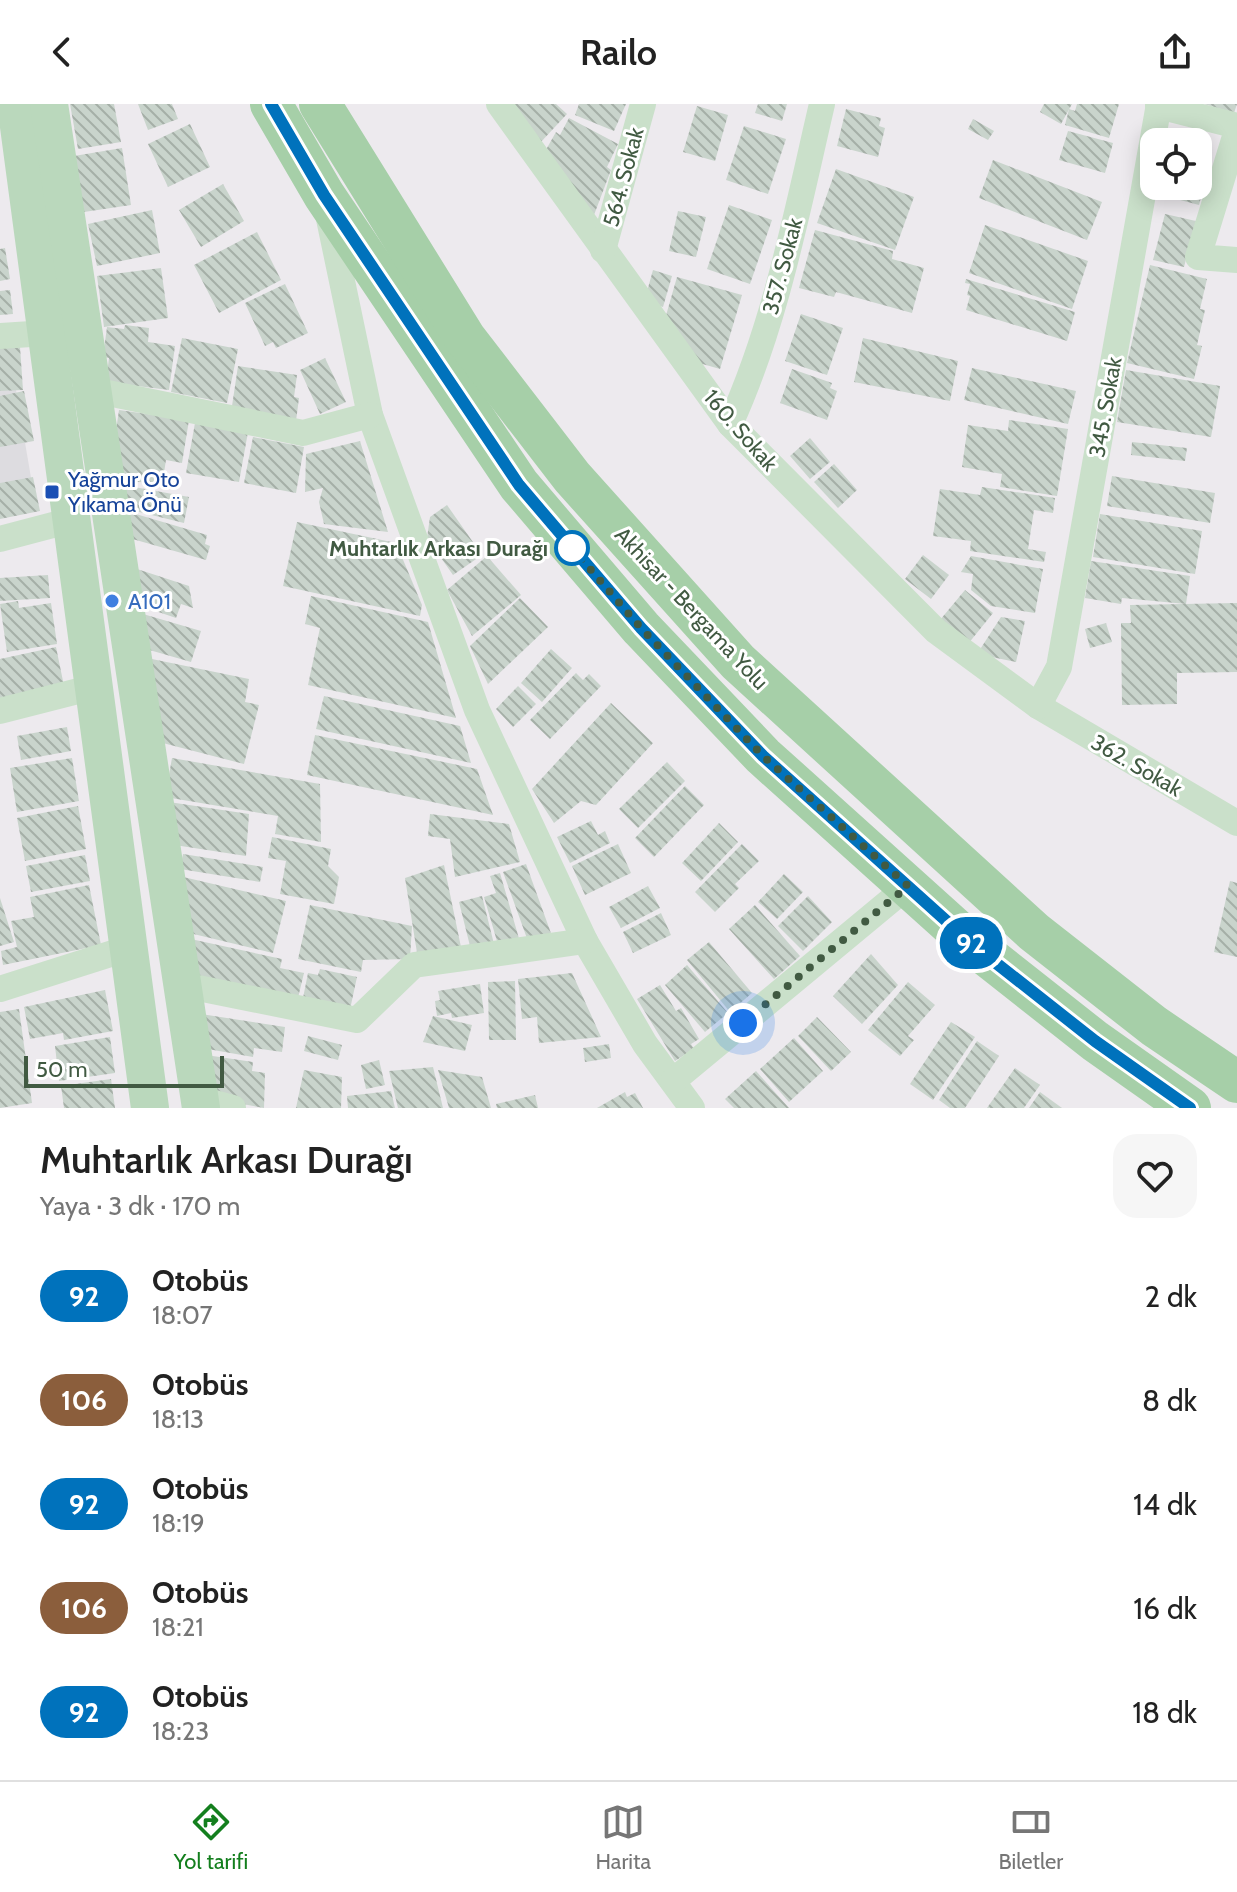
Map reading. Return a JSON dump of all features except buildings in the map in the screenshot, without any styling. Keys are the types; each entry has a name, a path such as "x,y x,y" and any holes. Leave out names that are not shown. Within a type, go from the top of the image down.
{"main road":[{"path":"16,104 11,157 47,333 150,1108"},
{"path":"49,104 183,985 211,1105"},
{"path":"271,104 324,195 519,485 641,628 763,756 972,944 1071,1022 1190,1108"},
{"name":"Akhisar - Bergama Yolu","path":"320,104 465,338 572,477 738,662 1034,932 1154,1026 1237,1082"}],"street":[{"name":"160. Sokak","path":"499,104 730,424 936,631 1038,706"},
{"name":"564. Sokak","path":"603,250 643,104"},
{"name":"357. Sokak","path":"730,424 752,377 793,230 822,104"},
{"path":"1159,105 1237,128 1198,257 1237,260"},
{"name":"345. Sokak","path":"1038,706 1059,667 1159,105"},
{"path":"324,195 370,415 477,710 585,941 645,1044 692,1108"},
{"path":"0,336 47,333"},
{"path":"93,390 303,433 370,415"},
{"path":"0,539 72,520"},
{"path":"0,711 94,687"},
{"name":"362. Sokak","path":"1038,706 1237,823"},
{"path":"673,1081 908,886"},
{"path":"183,985 357,1020 414,965 585,941"},
{"path":"0,989 129,948"}],"shaded area":[{"path":"15,384 36,507 0,515 0,387"}],"bus line":[{"name":"92","path":"271,104 324,195 519,485 641,628 763,756 972,944 1095,1041 1190,1108"}],"place":[{"name":"Yağmur Oto Yıkama Önü","path":"52,492"},
{"name":"Muhtarlık Arkası Durağı","path":"572,548"},
{"name":"A101","path":"112,601"}],"route":[{"path":"572,548 641,628 763,756 908,886 743,1023"}]}
